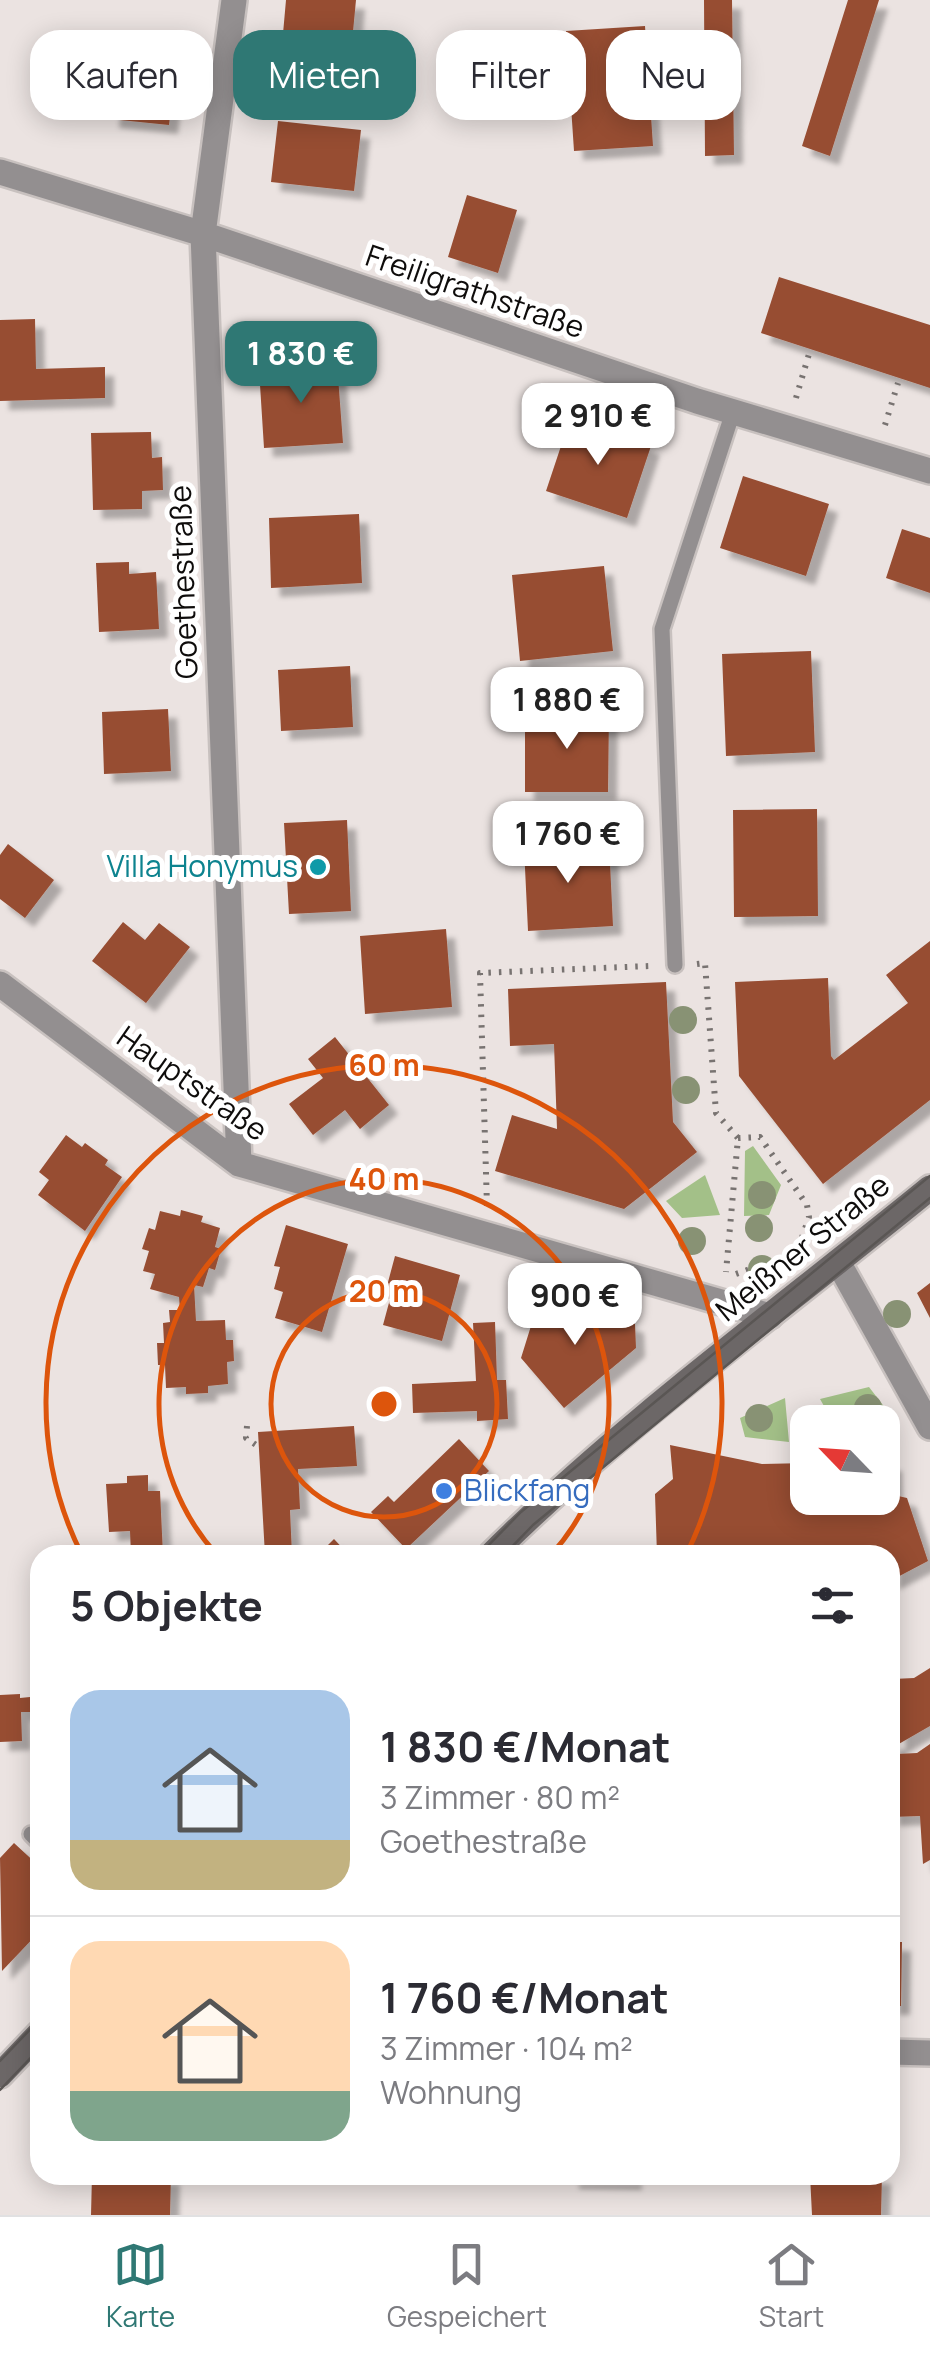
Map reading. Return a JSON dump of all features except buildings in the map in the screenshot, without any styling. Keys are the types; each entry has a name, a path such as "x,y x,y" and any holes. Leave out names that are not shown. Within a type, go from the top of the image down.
{"main road":[{"name":"Meißner Straße","path":"501,1545 638,1424 930,1188"},
{"path":"0,2075 30,2044"}],"street":[{"name":"Goethestraße","path":"234,0 203,234 239,1164"},
{"name":"Freiligrathstraße","path":"0,172 203,234 732,412 930,471"},
{"name":"Hauptstraße","path":"0,984 239,1164 770,1316"},
{"path":"830,1269 930,1426"},
{"path":"900,2052 930,2053"}],"lane":[{"path":"675,965 662,629 732,412"}],"path":[{"path":"786,428 810,354"},
{"path":"876,455 898,384"},
{"path":"488,1236 480,973 705,963 716,1113 738,1138 725,1278 797,1252 830,1269"},
{"path":"738,1138 760,1137 807,1205 809,1217 797,1252"},
{"path":"246,1426 246,1438 259,1447"}],"green space":[{"path":"753,1146 781,1185 769,1215 744,1216 745,1151"},
{"path":"705,1175 720,1215 682,1218 666,1201"},
{"path":"869,1387 883,1405 823,1405 820,1399"},
{"path":"785,1398 789,1442 745,1437 740,1418"}],"tram line":[{"path":"489,1545 521,1512 930,1176"},
{"path":"514,1545 930,1198"},
{"path":"0,2061 30,2030"},
{"path":"0,2090 30,2058"}],"place":[{"name":"Villa Honymus","path":"318,867"},
{"name":"Blickfang","path":"444,1491"}]}
